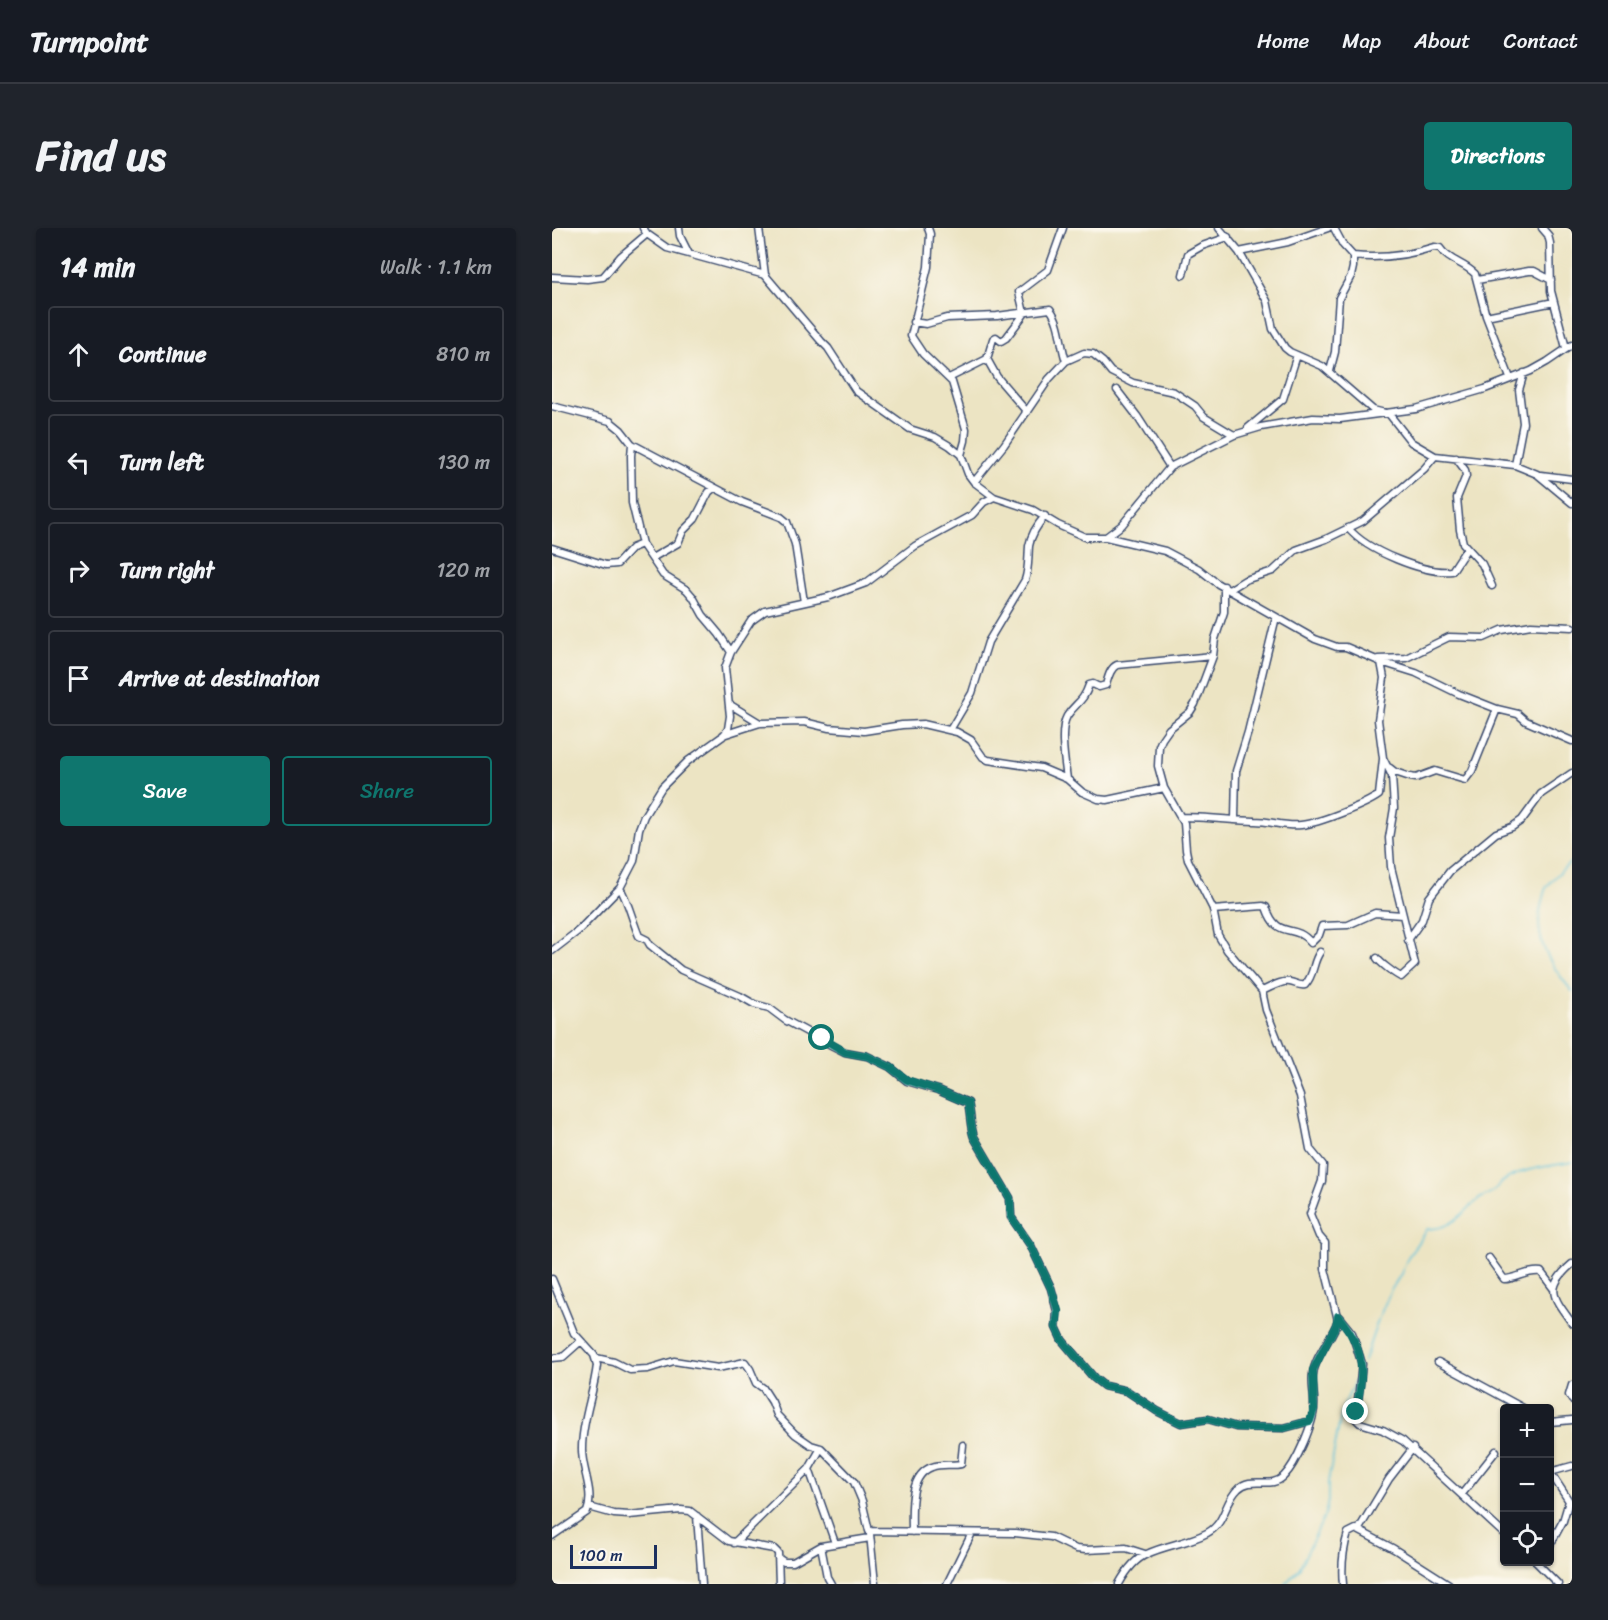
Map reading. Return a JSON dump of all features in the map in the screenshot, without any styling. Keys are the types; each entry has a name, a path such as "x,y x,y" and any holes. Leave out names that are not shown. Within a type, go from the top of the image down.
{"street":[{"path":"679,228 680,236 689,254"},
{"path":"766,228 759,232 765,275 828,348 856,391 910,429 935,437 961,455 968,474 974,482 994,497 1020,504 1085,537 1106,537 1165,551 1315,639 1337,647 1346,647 1437,682 1459,694 1497,709 1518,714 1526,721 1572,741"},
{"path":"928,228 930,234 928,267 910,332 912,339 923,354 949,378 956,393 966,429 961,455"},
{"path":"1025,313 1019,292 1047,270 1063,228"},
{"path":"1219,228 1239,252 1267,301 1273,328 1278,340 1285,348 1330,371 1373,410 1389,414 1411,442 1435,456 1515,465 1540,476 1572,503"},
{"path":"1239,252 1288,242 1328,228"},
{"path":"1334,228 1343,245 1353,256 1396,255 1434,247 1440,248 1444,254 1470,269 1475,274 1486,316 1510,378"},
{"path":"1106,537 1122,525 1170,467 1246,430 1313,418 1340,419 1416,409 1473,393 1539,367 1569,346 1554,302 1549,232 1542,228"},
{"path":"552,277 587,279 603,277 645,231 667,248 765,275"},
{"path":"1183,275 1188,254 1202,246 1228,237"},
{"path":"1330,371 1335,352 1340,298 1351,276 1353,256"},
{"path":"1477,280 1529,271 1534,271 1551,280"},
{"path":"1486,316 1554,302"},
{"path":"913,322 926,324 947,318 1025,313 1046,309 1053,313 1057,320 1066,361"},
{"path":"1025,313 1006,338 1001,341 993,339 987,359 997,377 1027,412"},
{"path":"974,482 1004,445 1049,379 1066,361 1084,353 1093,354 1117,377 1174,392 1195,406 1204,417 1234,435"},
{"path":"1246,430 1284,399 1296,355"},
{"path":"949,378 987,359"},
{"path":"1515,465 1523,423 1519,390 1524,373"},
{"path":"1117,390 1170,467"},
{"path":"552,406 610,421 632,444 742,502 782,516 787,522 797,553 804,602"},
{"path":"632,444 632,503 642,544 663,575 687,590 693,597 703,615 731,652"},
{"path":"1226,588 1273,571 1296,550 1363,521 1424,470 1435,456"},
{"path":"1456,458 1465,470 1466,476 1457,498 1460,530 1467,548 1482,564 1492,586"},
{"path":"1540,476 1572,479"},
{"path":"652,558 678,543 683,531 695,519 709,492 714,488"},
{"path":"723,736 729,723 725,668 731,652 751,621 765,611 828,597 866,583 915,546 972,515 984,502 994,497"},
{"path":"950,730 972,693 988,642 1025,580 1028,573 1029,544 1045,516"},
{"path":"1348,528 1353,535 1378,550 1433,570 1452,571 1467,548"},
{"path":"552,548 606,565 617,564 632,548 642,544"},
{"path":"1226,588 1224,612 1215,639 1213,656 1195,704 1190,712 1169,729 1159,746 1158,766 1164,788 1184,823 1185,850 1188,860 1213,910 1218,935 1227,950 1262,991 1266,1010 1300,1096 1310,1149 1323,1165 1322,1181 1310,1214 1325,1244 1325,1269 1338,1316 1352,1333 1362,1364 1356,1419 1360,1423 1392,1435 1413,1448 1500,1529"},
{"path":"1235,819 1236,771 1248,732 1276,616"},
{"path":"1374,658 1406,658 1449,637 1484,638 1502,630 1531,625 1572,627"},
{"path":"1067,779 1064,742 1066,718 1084,698 1089,685 1099,687 1106,685 1114,666 1117,665 1213,656"},
{"path":"1180,817 1235,819 1283,826 1303,825 1359,806 1379,795 1383,758 1378,720 1384,678 1381,662"},
{"path":"729,704 760,723"},
{"path":"1389,767 1395,772 1416,778 1435,771 1467,779 1473,771 1497,709"},
{"path":"552,951 578,931 620,888 634,861 639,829 644,816 662,786 688,761 723,736 760,723 804,722 829,728 864,731 923,724 950,730 971,740 983,757 988,760 1027,765 1067,779 1082,792 1098,799 1107,801 1164,788"},
{"path":"1377,958 1381,964 1389,967 1401,977 1414,964 1391,867 1389,838 1394,808 1392,776 1383,758"},
{"path":"1408,940 1422,920 1429,898 1450,872 1496,833 1522,820 1541,794 1572,773"},
{"path":"620,888 627,899 639,936 647,940 681,970 754,1004 769,1008 785,1020 845,1052 867,1056 890,1067 907,1080 968,1103 971,1115 970,1126 974,1137 1010,1198 1011,1217 1031,1246 1051,1288 1058,1311 1056,1327 1062,1340 1094,1378 1104,1386 1127,1391 1157,1411 1181,1423 1208,1419 1236,1427 1284,1428 1310,1421"},
{"path":"1213,910 1263,906 1276,926 1298,932 1311,943 1319,935 1322,926 1348,925 1375,913 1402,915"},
{"path":"1262,991 1283,982 1290,982 1298,986 1305,985 1312,978 1316,958 1320,952"},
{"path":"1489,1258 1504,1279 1533,1271 1540,1272 1553,1288 1557,1301 1572,1323"},
{"path":"1553,1288 1562,1273 1572,1264"},
{"path":"552,1279 574,1333 596,1358 614,1362 630,1370 648,1369 674,1361 718,1368 745,1362 756,1383 763,1388 772,1402 777,1415 795,1434 811,1445 821,1448 854,1482 862,1501 870,1534 875,1584"},
{"path":"1119,1584 1128,1570 1145,1554 1178,1545 1208,1532 1223,1519 1233,1495 1245,1484 1258,1481 1272,1483 1279,1481 1298,1459 1314,1409 1313,1370 1336,1325 1338,1316"},
{"path":"552,1358 563,1357 581,1341"},
{"path":"552,1536 587,1512 589,1507 582,1448 596,1377 596,1358"},
{"path":"1438,1362 1516,1404"},
{"path":"1572,1385 1569,1395 1572,1400"},
{"path":"1554,1422 1572,1420"},
{"path":"912,1532 914,1491 922,1473 936,1466 961,1464 963,1445"},
{"path":"734,1543 809,1469 821,1448"},
{"path":"1359,1529 1389,1479 1413,1448"},
{"path":"1462,1494 1496,1451"},
{"path":"1554,1471 1572,1466"},
{"path":"809,1469 835,1543"},
{"path":"1554,1478 1569,1501 1563,1521 1554,1538"},
{"path":"589,1507 614,1514 628,1515 690,1511 729,1541 774,1549 778,1553 779,1584"},
{"path":"697,1516 702,1584"},
{"path":"1343,1584 1341,1569 1344,1545 1348,1533 1356,1529 1449,1584"},
{"path":"778,1558 784,1562 793,1562 821,1546 870,1534 912,1532 1015,1533 1051,1537 1076,1549 1126,1548 1145,1554"},
{"path":"946,1584 972,1533"},
{"path":"821,1546 827,1577 831,1584"},
{"path":"1544,1566 1558,1584"}],"waterway":[{"path":"1572,861 1546,888 1539,918 1546,952 1557,972 1572,991"},
{"path":"1364,1361 1391,1290 1408,1257 1427,1229 1450,1223 1503,1181 1513,1176 1529,1170 1572,1162"},
{"path":"1285,1584 1299,1569 1325,1515 1328,1482 1342,1410 1358,1374"}],"route":[{"path":"822,1038 845,1052 867,1056 890,1067 907,1080 952,1095 968,1103 971,1115 970,1126 974,1137 990,1160 1010,1198 1011,1217 1031,1246 1051,1288 1058,1311 1056,1327 1062,1340 1094,1378 1104,1386 1127,1391 1157,1411 1181,1423 1208,1419 1236,1427 1284,1428 1295,1426 1310,1421 1314,1409 1313,1370 1336,1325 1338,1316 1352,1333 1362,1364 1356,1412"}]}
